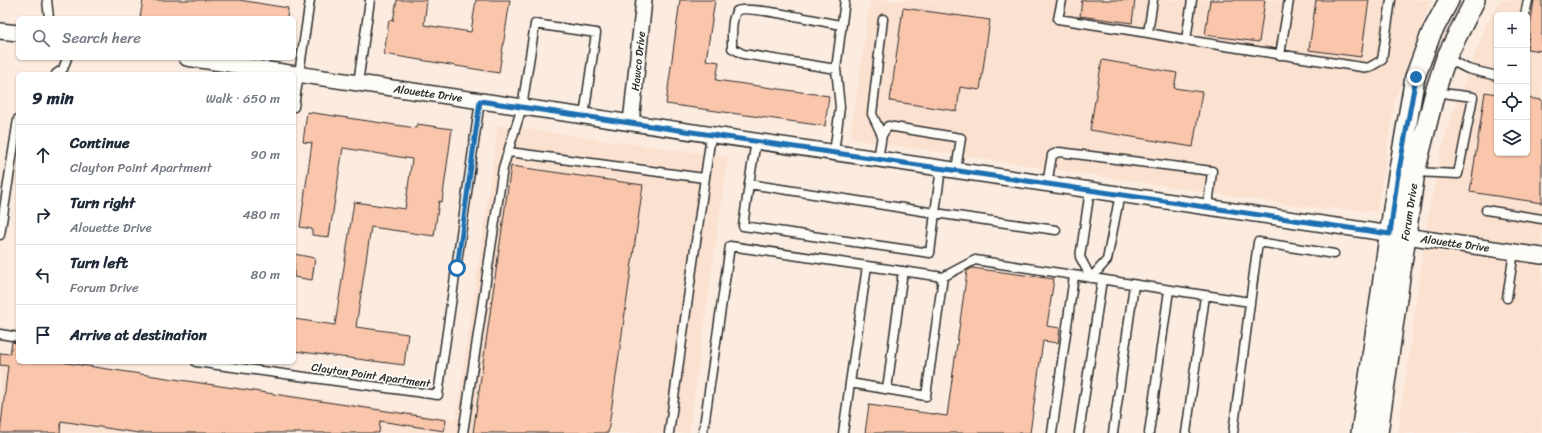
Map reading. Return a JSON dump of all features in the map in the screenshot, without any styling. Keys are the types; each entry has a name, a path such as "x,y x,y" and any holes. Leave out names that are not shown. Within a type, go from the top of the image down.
{"street":[{"name":"Hawco Drive","path":"631,123 644,0"},
{"name":"Forum Drive","path":"1378,433 1398,235 1397,181 1416,77 1431,34 1449,0"},
{"name":"Forum Drive","path":"1361,433 1398,235 1435,92 1446,58 1475,0"},
{"path":"0,31 16,33"},
{"name":"Alouette Drive","path":"194,60 220,68 273,72"},
{"name":"Alouette Drive","path":"296,74 1542,256"}],"lane":[{"path":"47,0 49,16"},
{"path":"296,94 310,0"},
{"path":"358,83 370,0"},
{"path":"834,152 840,107 836,69 845,0"},
{"path":"1062,0 1058,19 1368,68 1382,60 1391,0"},
{"path":"1148,33 1153,0"},
{"path":"1186,40 1192,0"},
{"path":"1280,55 1289,0"},
{"path":"1526,12 1528,0"},
{"path":"836,69 743,54 732,48 732,30 734,16 737,11 742,9 756,9 841,25"},
{"path":"882,135 872,114 883,19"},
{"path":"463,433 503,168 522,107 535,24 596,34 584,116"},
{"path":"1446,58 1468,69 1494,75"},
{"path":"59,72 63,69 66,60"},
{"path":"1415,172 1458,174 1473,97 1435,92"},
{"name":"Clayton Point Apartment","path":"211,364 438,395 480,101"},
{"path":"878,159 882,135 888,126 961,138 956,170"},
{"path":"0,235 16,132"},
{"path":"669,433 711,135"},
{"path":"756,141 743,226 930,253 941,168"},
{"path":"509,152 704,178"},
{"path":"1047,184 1052,155 1059,152 1212,171 1208,207"},
{"path":"749,184 935,214 1056,230"},
{"path":"1090,190 1080,257 1091,278"},
{"path":"1091,278 1107,260 1120,194"},
{"path":"1486,210 1542,219"},
{"path":"1233,433 1258,242 1334,254"},
{"path":"703,433 730,246 943,277 975,260 1250,302"},
{"path":"1507,298 1514,252"},
{"path":"843,433 867,266"},
{"path":"887,389 903,271"},
{"path":"1052,433 1074,276"},
{"path":"850,383 926,396 943,277"},
{"path":"1079,433 1102,280"},
{"path":"1113,433 1134,285"},
{"path":"1149,433 1169,290"},
{"path":"1186,433 1205,296"},
{"path":"0,334 16,336"}],"shaded area":[{"path":"870,0 1431,0 1395,99 1377,211 1306,207 850,139"},
{"path":"1500,0 1542,0 1542,433 1398,433 1427,222 1441,150 1453,111 1487,23"},
{"path":"498,125 728,157 689,433 0,433 0,353 16,355 16,364 79,364 456,419"}],"building":[{"path":"143,0 239,0 288,8 287,16 140,16"},
{"path":"397,0 427,0 424,25 471,32 476,0 510,0 499,73 384,54 389,20 393,21"},
{"path":"680,0 715,0 706,60 719,62 716,80 829,96 825,126 666,104"},
{"path":"1082,0 1135,0 1132,23 1080,16"},
{"path":"1210,0 1265,0 1259,42 1205,35"},
{"path":"1316,0 1369,0 1361,57 1309,50"},
{"path":"1534,0 1542,0 1542,51 1530,49 1530,28"},
{"path":"903,8 990,20 980,90 960,87 957,111 890,101"},
{"path":"1102,60 1177,73 1174,88 1202,92 1193,147 1090,130"},
{"path":"1485,92 1494,94 1494,156 1530,156 1530,98 1542,100 1542,203 1470,192"},
{"path":"307,112 416,128 417,124 452,129 442,202 439,201 434,236 371,227 356,327 408,334 404,365 296,351 296,319 335,325 354,202 405,209 412,159 343,148 329,237 312,235 312,229 300,227 312,143 303,142"},
{"path":"511,166 643,185 608,433 473,433"},
{"path":"296,254 315,258 312,280 296,277"},
{"path":"972,268 1054,279 1047,326 1060,328 1058,343 1043,341 1030,433 865,433 869,405 947,416 967,271"},
{"path":"12,342 16,343 16,364 74,364 446,420 444,431 380,421 379,433 138,433 61,421 60,433 0,433 8,366 0,365 0,353 10,354"}],"route":[{"path":"457,268 480,101 1390,234 1397,181 1416,77"}]}
